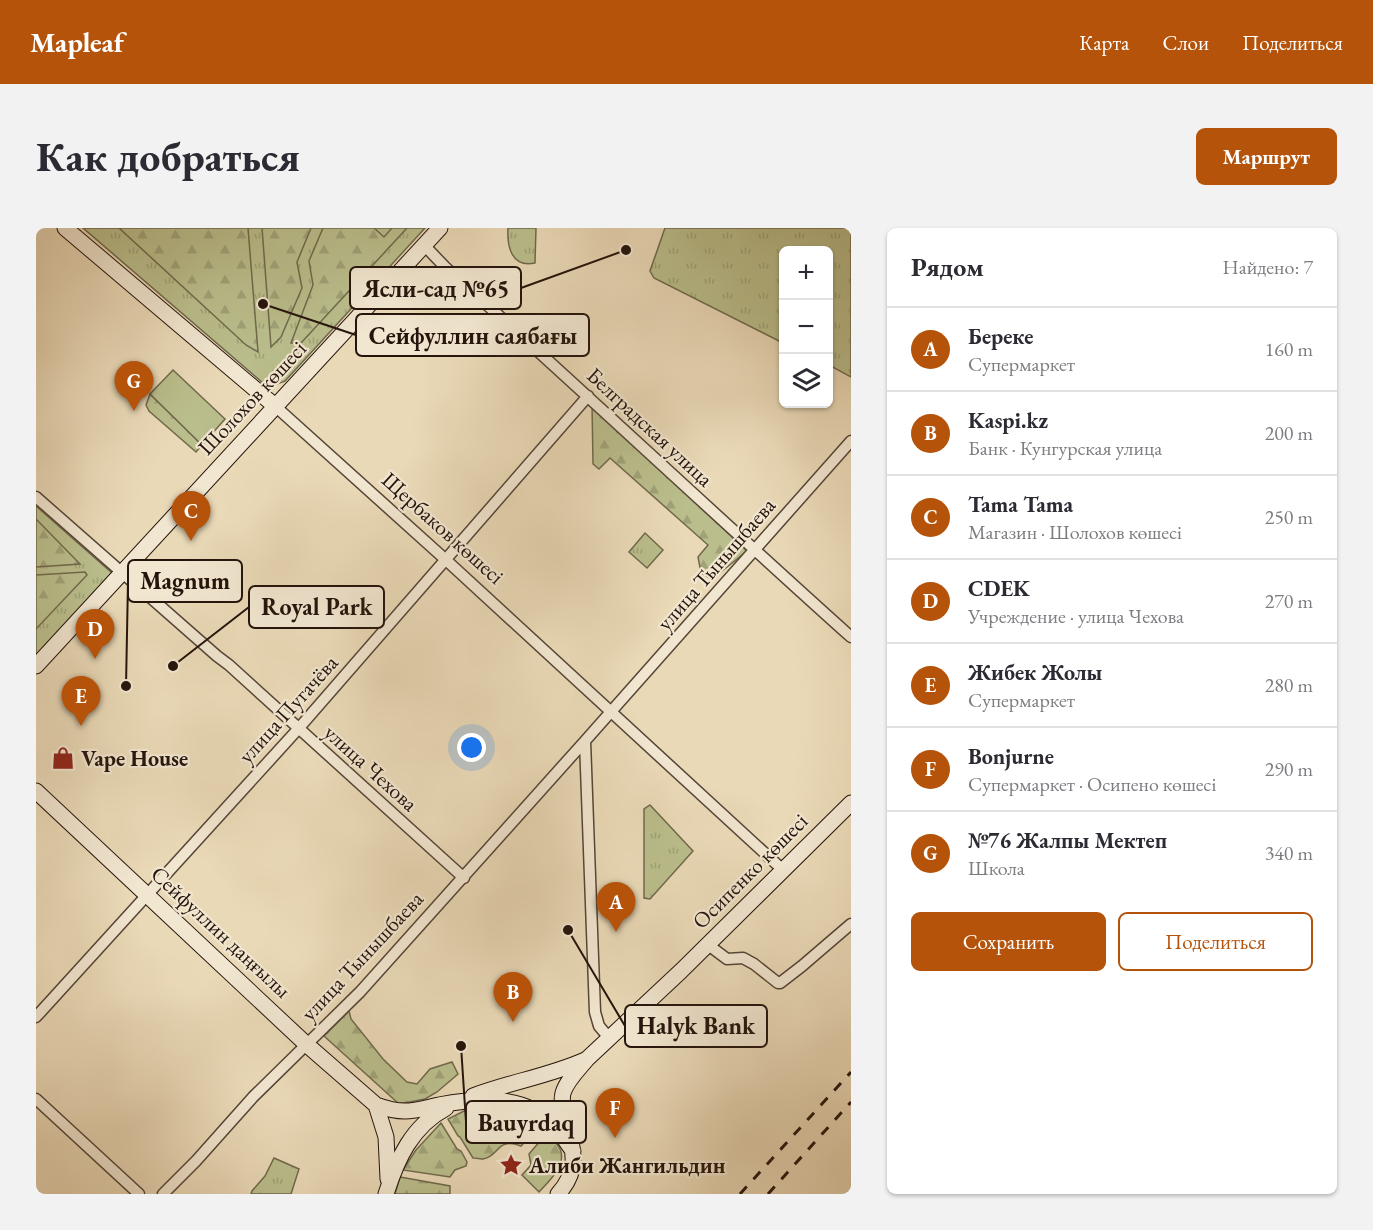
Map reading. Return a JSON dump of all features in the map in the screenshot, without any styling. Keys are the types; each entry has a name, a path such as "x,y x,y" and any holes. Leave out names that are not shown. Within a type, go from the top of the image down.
{"main road":[{"name":"Щербаков көшесі","path":"65,228 275,406"},
{"name":"Шолохов көшесі","path":"36,666 440,228"},
{"name":"Сейфуллин даңғылы","path":"36,791 306,1044 376,1105 402,1112 456,1103"},
{"name":"Осипенко көшесі","path":"587,1059 681,971 851,803"},
{"path":"387,1192 406,1146 416,1131 432,1116 456,1103 507,1084 558,1070 587,1059"},
{"path":"558,1194 570,1178 573,1167 573,1151 562,1095 569,1081 587,1059"},
{"path":"456,1103 479,1099 519,1104 552,1124 573,1151"},
{"path":"376,1105 386,1137 387,1192"}],"street":[{"name":"Белградская улица","path":"424,246 851,637"},
{"name":"улица Пугачёва","path":"36,1017 299,728 588,396"},
{"name":"Щербаков көшесі","path":"275,406 783,870"},
{"name":"улица Тынышбаева","path":"163,1194 253,1097 360,992 425,918 464,878 851,441"},
{"name":"улица Чехова","path":"36,497 229,665 464,878"},
{"path":"585,741 595,1012 599,1026 610,1039"},
{"path":"707,944 727,959 742,958 754,964 780,983 851,924"},
{"path":"36,1099 139,1194"}],"green space":[{"path":"83,228 425,228 285,381 272,385 263,383"},
{"path":"119,228 248,228 258,352 246,345"},
{"path":"262,228 311,228 297,262 302,288 281,337 271,347"},
{"path":"323,228 374,228 384,237 392,228 407,228 301,343 291,343 313,285 309,261"},
{"path":"508,228 536,228 535,263 521,262 512,254 508,242"},
{"path":"665,228 851,228 851,377 833,367 833,246 779,246 779,341 654,278 650,271"},
{"path":"173,370 225,419 202,445 150,394"},
{"path":"150,394 202,445 196,452 149,411 146,405"},
{"path":"592,404 747,551 712,579 701,573 698,557 708,545 610,458 599,469 593,464"},
{"path":"36,506 112,573 36,655"},
{"path":"36,519 80,564 36,567"},
{"path":"645,533 663,550 647,568 629,552"},
{"path":"85,572 87,575 36,629 36,575"},
{"path":"650,805 693,851 650,899 644,898 644,809"},
{"path":"349,1011 351,1019 383,1059 407,1082 417,1084 430,1069 452,1062 458,1074 425,1099 399,1104 324,1036"},
{"path":"477,1108 518,1112 539,1126 521,1146 502,1145 488,1157 473,1158 448,1119 464,1111"},
{"path":"441,1123 457,1149 461,1151 467,1162 466,1166 455,1170 450,1177 403,1170 416,1150"},
{"path":"547,1133 556,1143 562,1155 556,1172 539,1192 522,1175 531,1165 529,1154"},
{"path":"274,1158 299,1169 291,1194 251,1194 265,1176"},
{"path":"400,1177 450,1186 450,1194 395,1194"}],"railway":[{"path":"740,1194 851,1072"},
{"path":"768,1194 851,1102"}],"place":[{"name":"Ясли-сад №65","path":"626,250"},
{"name":"Сейфуллин саябағы","path":"263,304"},
{"name":"№76 Жалпы Мектеп","path":"134,411"},
{"name":"Tama Tama","path":"191,541"},
{"name":"CDEK","path":"95,659"},
{"name":"Royal Park","path":"173,666"},
{"name":"Magnum","path":"126,686"},
{"name":"Жибек Жолы","path":"81,726"},
{"name":"Vape House","path":"63,758"},
{"name":"Halyk Bank","path":"568,930"},
{"name":"Береке","path":"616,932"},
{"name":"Kaspi.kz","path":"513,1022"},
{"name":"Bauyrdaq","path":"461,1046"},
{"name":"Bonjurne","path":"615,1138"},
{"name":"Алиби Жангильдин","path":"511,1165"}]}
